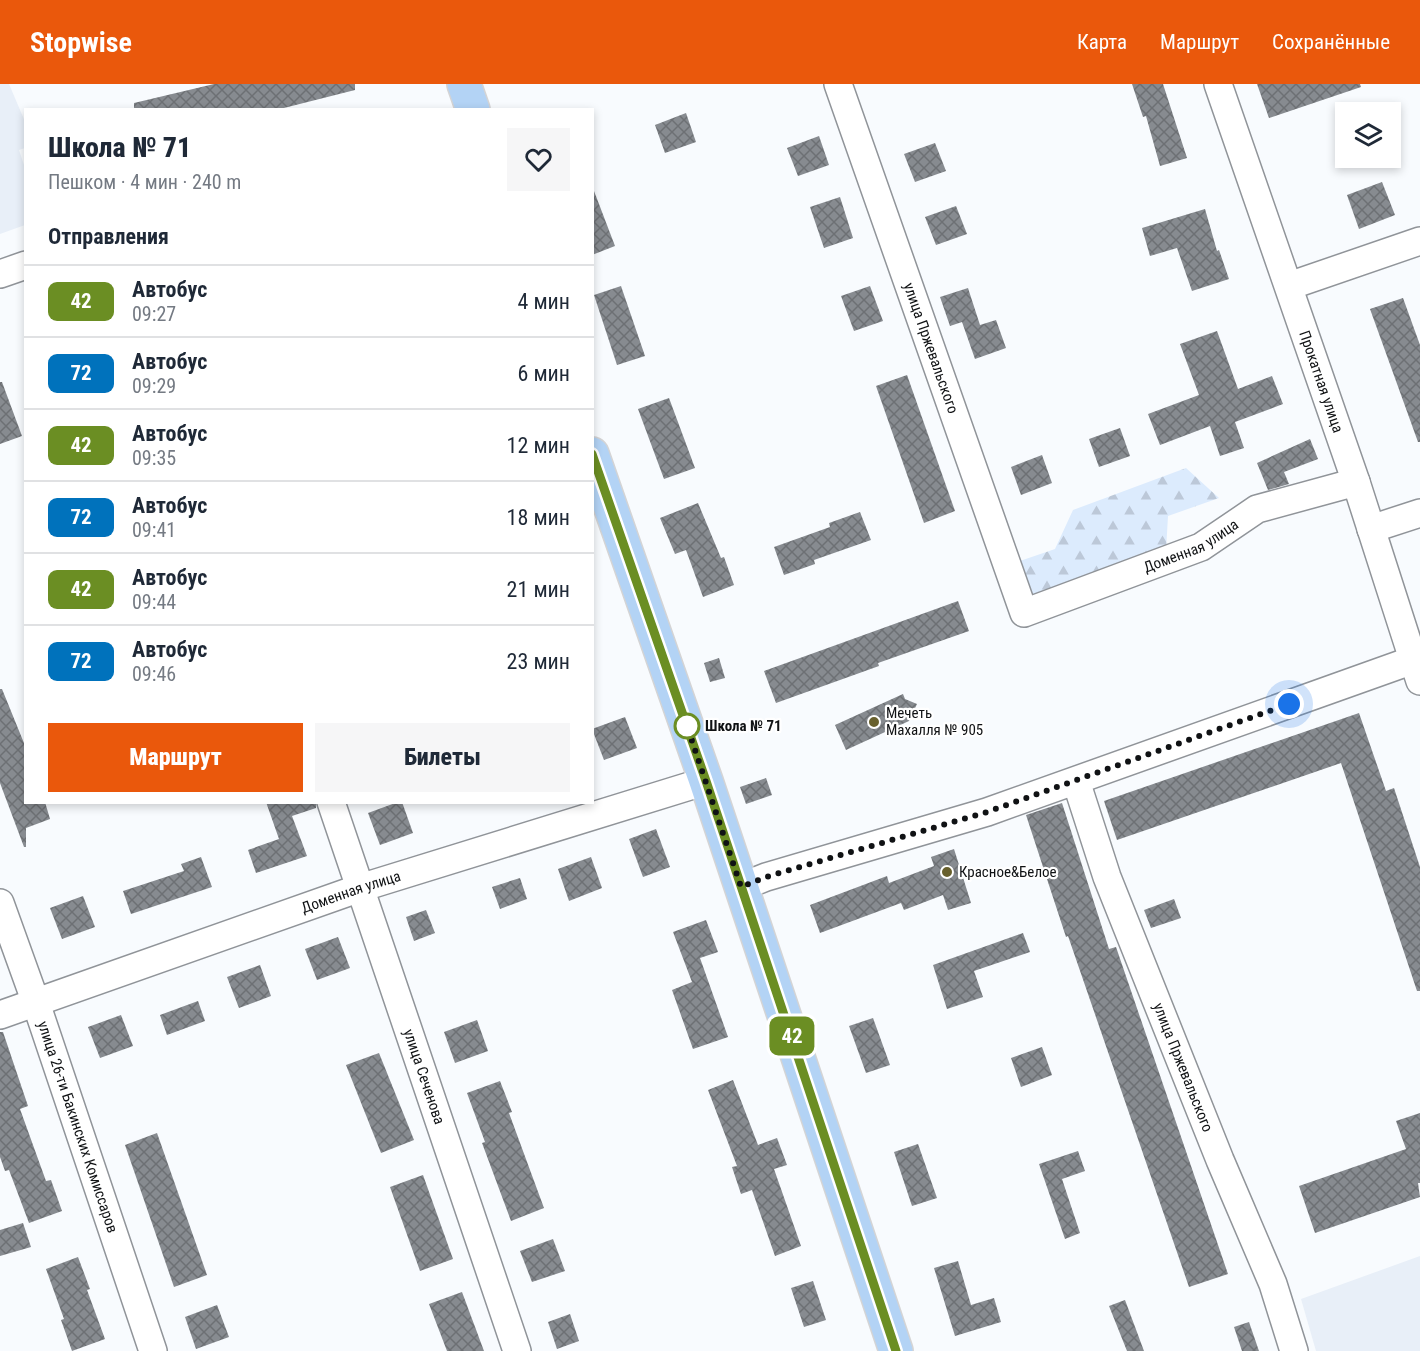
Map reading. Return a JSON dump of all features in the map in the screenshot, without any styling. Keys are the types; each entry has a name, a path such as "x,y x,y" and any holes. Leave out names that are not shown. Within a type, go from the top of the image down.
{"main road":[{"path":"464,84 472,108"},
{"path":"594,459 706,781 896,1351"}],"street":[{"name":"улица Пржевальского","path":"838,84 1024,613"},
{"name":"Прокатная улица","path":"1218,84 1356,482 1416,670"},
{"path":"1289,286 1420,241"},
{"path":"0,274 24,266"},
{"name":"Доменная улица","path":"1024,613 1201,547 1257,509 1356,482"},
{"path":"1371,529 1420,513"},
{"path":"741,887 766,877 987,812 1416,670"},
{"name":"Доменная улица","path":"0,1015 360,888 706,781"},
{"name":"улица Пржевальского","path":"1076,781 1107,877 1220,1160 1273,1284 1294,1351"},
{"name":"улица Сеченова","path":"332,804 516,1351"},
{"name":"улица 26-ти Бакинских Комиссаров","path":"0,903 153,1351"}],"shaded area":[{"path":"0,84 9,84 24,119 24,148 19,150 24,165 24,225 0,234"},
{"path":"1420,1256 1420,1351 1316,1351 1301,1299"}],"green space":[{"path":"1186,468 1219,498 1168,516 1166,551 1032,599 1017,562 1055,549 1073,510"}],"building":[{"path":"214,84 355,84 355,90 284,108 134,108 134,103"},
{"path":"1132,84 1163,84 1187,158 1160,166 1146,116 1143,117"},
{"path":"1257,84 1360,84 1361,87 1269,118"},
{"path":"686,113 696,142 665,153 655,125"},
{"path":"819,136 829,165 798,176 787,148"},
{"path":"935,143 946,171 915,182 904,154"},
{"path":"1382,182 1395,215 1359,229 1347,195"},
{"path":"594,191 615,246 594,254"},
{"path":"840,197 853,238 824,248 810,207"},
{"path":"956,206 967,234 936,245 925,217"},
{"path":"1205,209 1217,251 1219,250 1229,279 1192,291 1177,248 1150,256 1142,228"},
{"path":"621,286 645,356 617,365 594,295"},
{"path":"870,286 883,321 854,331 841,296"},
{"path":"968,288 980,325 996,320 1006,348 975,359 962,322 950,326 940,297"},
{"path":"1403,298 1420,345 1420,442 1418,442 1370,309"},
{"path":"1217,331 1238,389 1272,376 1283,404 1235,422 1244,448 1220,456 1210,426 1160,445 1148,414 1199,395 1180,344"},
{"path":"907,375 955,511 924,523 876,386"},
{"path":"0,382 2,382 22,436 0,444"},
{"path":"669,398 695,468 664,479 638,409"},
{"path":"1120,428 1130,456 1099,467 1089,439"},
{"path":"1310,439 1318,459 1284,472 1289,484 1268,490 1257,463"},
{"path":"1042,455 1052,483 1021,495 1011,467"},
{"path":"698,503 721,558 724,557 734,585 703,597 686,550 675,554 660,518"},
{"path":"860,512 871,540 814,560 815,564 784,575 774,547 830,527 829,523"},
{"path":"958,601 969,631 878,663 879,666 776,703 764,671"},
{"path":"719,658 725,678 710,682 704,663"},
{"path":"0,689 2,689 24,743 24,804 46,804 50,819 26,828 26,847 24,847 0,783"},
{"name":"Мечеть Махалля № 905","path":"903,694 905,699 917,704 909,721 846,750 835,725"},
{"path":"1359,713 1386,791 1394,788 1420,867 1420,991 1417,991 1341,763 1117,840 1104,801"},
{"path":"625,717 637,748 604,760 594,728"},
{"path":"766,778 772,795 746,804 740,787"},
{"path":"1062,803 1109,949 1116,947 1228,1274 1189,1287 1068,936 1066,937 1026,815"},
{"path":"267,804 316,804 316,808 292,816 307,856 256,873 248,850 279,839"},
{"path":"393,804 403,804 413,833 380,845 368,813"},
{"path":"656,829 670,867 643,877 629,839"},
{"path":"954,849 971,903 948,910 943,895 904,910 901,903 820,933 810,905 887,876 889,883 934,866 931,857"},
{"path":"201,857 212,887 131,914 123,891 184,871 181,864"},
{"path":"591,857 602,888 569,901 558,869"},
{"path":"520,878 527,899 500,909 492,887"},
{"path":"83,896 95,927 62,939 50,908"},
{"path":"1174,899 1181,918 1151,928 1144,910"},
{"path":"426,910 435,933 414,941 406,917"},
{"path":"706,920 718,952 700,958 728,1037 693,1049 672,990 692,982 673,932"},
{"path":"1023,933 1030,952 974,971 983,997 947,1009 933,965"},
{"path":"338,937 350,968 317,980 305,949"},
{"path":"260,965 271,996 239,1008 227,977"},
{"path":"198,1001 205,1021 167,1035 160,1015"},
{"path":"121,1015 133,1046 100,1058 88,1027"},
{"path":"873,1018 890,1065 866,1073 849,1026"},
{"path":"477,1020 488,1051 455,1063 444,1032"},
{"path":"0,1032 3,1032 28,1106 20,1109 46,1181 51,1180 62,1211 29,1223 9,1170 5,1171 0,1157"},
{"path":"1042,1047 1052,1075 1021,1087 1011,1058"},
{"path":"379,1053 414,1140 381,1153 346,1065"},
{"path":"733,1080 758,1145 777,1138 787,1165 774,1169 801,1246 775,1256 752,1190 741,1194 732,1167 737,1166 708,1090"},
{"path":"500,1081 512,1112 509,1113 544,1208 511,1221 482,1143 485,1142 467,1093"},
{"path":"1420,1113 1420,1183 1418,1183 1420,1197 1315,1233 1299,1186 1406,1149 1396,1121"},
{"path":"157,1133 207,1275 174,1287 125,1145"},
{"path":"918,1144 937,1198 912,1206 894,1152"},
{"path":"1078,1151 1085,1171 1062,1179 1080,1233 1065,1239 1039,1164"},
{"path":"423,1175 453,1259 420,1271 390,1187"},
{"path":"23,1223 31,1247 0,1256 0,1230"},
{"path":"553,1239 565,1271 532,1282 520,1251"},
{"path":"78,1257 105,1339 72,1351 61,1320 64,1319 46,1269"},
{"path":"958,1261 971,1305 994,1298 1001,1322 955,1336 934,1268"},
{"path":"813,1281 826,1320 804,1327 791,1288"},
{"path":"462,1292 484,1351 447,1351 429,1304"},
{"path":"1125,1300 1144,1351 1127,1351 1109,1306"},
{"path":"217,1305 229,1337 196,1349 185,1317"},
{"path":"570,1314 579,1341 557,1349 548,1322"},
{"path":"1249,1322 1259,1351 1242,1351 1234,1327"}],"bus line":[{"name":"42","path":"594,460 769,966 896,1351"}],"place":[{"name":"Мечеть Махалля № 905","path":"874,722"},
{"name":"Школа № 71","path":"687,726"},
{"name":"Красное&Белое","path":"947,872"}],"route":[{"path":"687,726 686,723 741,887 766,877 987,812 1289,704"}]}
